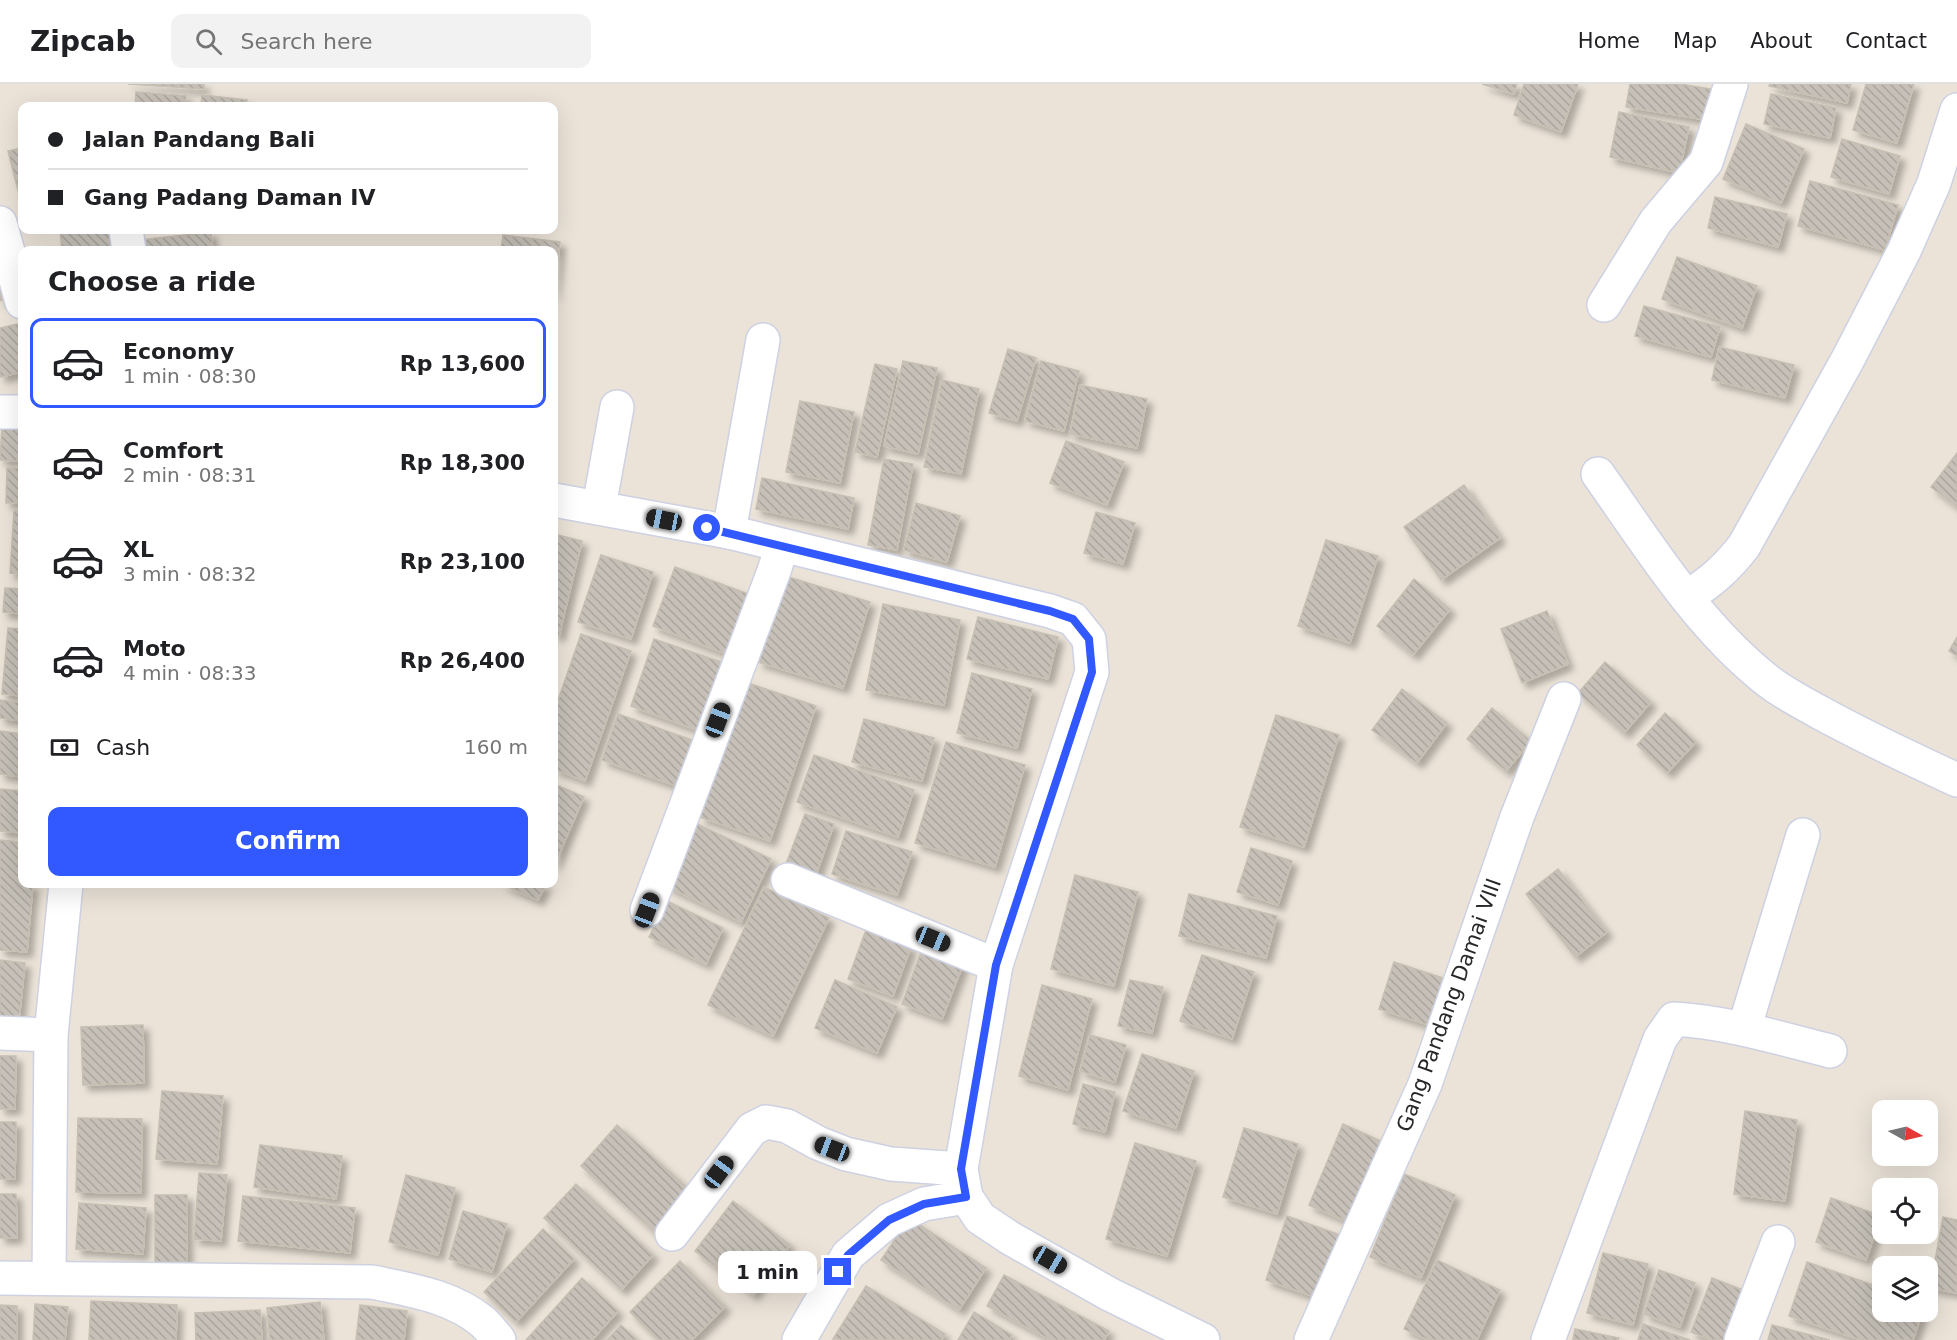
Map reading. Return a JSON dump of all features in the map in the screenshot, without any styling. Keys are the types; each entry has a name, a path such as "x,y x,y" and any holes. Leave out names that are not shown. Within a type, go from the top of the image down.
{"street":[{"path":"1605,305 1656,221 1706,162 1731,84"},
{"path":"1686,597 1704,587 1727,568 1744,546 1904,251 1934,183 1957,110"},
{"path":"0,223 18,288"},
{"path":"729,532 763,340"},
{"path":"599,507 617,407"},
{"path":"0,412 18,412"},
{"path":"1598,474 1686,597 1733,650 1768,681 1797,700 1853,730 1957,780"},
{"path":"558,501 729,532 1050,611 1073,619 1089,639 1092,672 996,965 963,1183 980,1218 1010,1238 1109,1294 1203,1340"},
{"path":"647,910 782,546"},
{"name":"Gang Pandang Damai VIII","path":"1311,1340 1425,1084 1517,817 1564,699"},
{"path":"1744,1029 1803,836"},
{"path":"788,880 996,965"},
{"path":"49,1278 51,1035 66,888"},
{"path":"1548,1340 1660,1039 1674,1019 1744,1029 1830,1052"},
{"path":"0,1033 51,1035"},
{"path":"672,1234 752,1130 766,1122 787,1126 818,1143 846,1154 963,1183"},
{"path":"799,1340 848,1255 889,1220 963,1183"},
{"path":"1741,1340 1778,1242"},
{"path":"0,1278 372,1282 421,1292 453,1303 482,1322 499,1340"}],"building":[{"path":"128,84 204,84 204,89"},
{"path":"1482,84 1517,84 1514,94"},
{"path":"1524,84 1578,84 1561,132 1514,115"},
{"path":"1630,84 1680,84 1711,89 1706,120 1626,107"},
{"path":"1770,84 1851,84 1847,103 1769,86"},
{"path":"1866,84 1914,84 1897,143 1853,130"},
{"path":"136,92 186,96 185,102 135,102"},
{"path":"1771,94 1836,108 1830,138 1764,124"},
{"path":"202,95 247,100 247,102 201,102"},
{"path":"1619,112 1689,127 1679,173 1610,157"},
{"path":"1746,124 1804,149 1781,203 1723,179"},
{"path":"1842,139 1900,156 1889,194 1831,177"},
{"path":"18,149 18,190 8,151"},
{"path":"1810,181 1898,205 1885,250 1798,226"},
{"path":"1715,197 1787,214 1778,247 1708,228"},
{"path":"60,234 113,234 114,246 62,246"},
{"path":"211,234 213,246 141,246 140,240"},
{"path":"503,235 560,242 558,260 558,246 502,246"},
{"path":"1677,257 1757,286 1742,328 1662,299"},
{"path":"0,259 11,298 0,301"},
{"path":"1644,306 1720,327 1711,357 1635,336"},
{"path":"18,324 18,373 0,377 0,328"},
{"path":"1719,347 1794,365 1785,398 1712,380"},
{"path":"1008,349 1036,358 1017,421 989,413"},
{"path":"903,361 937,368 918,454 884,446"},
{"path":"1041,361 1079,371 1064,431 1025,421"},
{"path":"875,364 897,369 877,457 855,452"},
{"path":"942,380 979,389 961,474 924,467"},
{"path":"1080,385 1147,399 1137,448 1070,434"},
{"path":"800,401 854,412 840,483 786,472"},
{"path":"2,425 18,426 18,461 0,460"},
{"path":"1066,441 1124,462 1107,505 1050,483"},
{"path":"1957,453 1957,507 1931,487"},
{"path":"884,459 913,464 897,550 868,545"},
{"path":"7,468 18,468 18,502 6,503"},
{"path":"762,478 854,498 848,529 756,509"},
{"path":"1464,485 1500,538 1441,580 1404,527"},
{"path":"916,503 960,516 947,562 904,550"},
{"path":"14,511 18,511 18,574 10,573"},
{"path":"1096,512 1135,523 1123,564 1084,553"},
{"path":"558,535 582,541 558,636"},
{"path":"1326,540 1378,556 1350,643 1298,626"},
{"path":"601,555 653,572 631,639 578,622"},
{"path":"675,567 751,595 729,655 653,626"},
{"path":"785,576 870,602 843,688 758,662"},
{"path":"1414,579 1450,609 1413,655 1377,626"},
{"path":"5,588 18,589 18,614 3,612"},
{"path":"883,604 960,620 944,705 866,690"},
{"path":"1547,611 1568,664 1522,683 1501,629"},
{"path":"978,617 1058,637 1048,679 967,659"},
{"path":"8,628 18,629 18,696 2,694"},
{"path":"581,634 631,651 585,781 558,771 558,700"},
{"path":"1957,637 1957,656 1949,651"},
{"path":"654,639 727,664 703,732 631,706"},
{"path":"1605,662 1651,702 1624,733 1578,693"},
{"path":"972,673 1032,689 1017,748 957,733"},
{"path":"745,682 816,706 770,841 700,817"},
{"path":"1402,689 1447,723 1417,763 1372,730"},
{"path":"0,700 18,702 18,720 0,718"},
{"path":"1492,708 1531,741 1506,771 1467,739"},
{"path":"1665,713 1696,742 1667,773 1637,745"},
{"path":"618,714 695,741 680,787 602,760"},
{"path":"1276,715 1339,735 1304,847 1240,827"},
{"path":"864,719 934,738 922,781 852,762"},
{"path":"0,731 18,733 18,776 0,774"},
{"path":"946,742 1025,765 995,867 915,843"},
{"path":"814,755 914,790 898,837 797,802"},
{"path":"558,786 584,797 558,857"},
{"path":"0,789 18,791 18,833 0,831"},
{"path":"805,814 834,824 816,875 786,864"},
{"path":"695,823 771,859 741,922 666,886"},
{"path":"846,831 912,852 897,895 832,874"},
{"path":"0,840 18,842 18,888 33,888 27,952 0,950"},
{"path":"1251,848 1292,861 1278,905 1237,892"},
{"path":"1558,869 1607,932 1575,957 1526,894"},
{"path":"1075,875 1138,892 1114,986 1051,969"},
{"path":"764,887 829,918 773,1036 708,1005"},
{"path":"510,888 544,888 538,900"},
{"path":"1189,894 1277,916 1266,958 1179,936"},
{"path":"667,901 723,928 706,964 649,937"},
{"path":"866,930 911,947 893,996 848,979"},
{"path":"925,941 966,957 942,1019 902,1004"},
{"path":"1202,955 1254,972 1232,1039 1180,1021"},
{"path":"0,960 25,963 19,1021 0,1019"},
{"path":"1394,962 1443,978 1429,1025 1379,1009"},
{"path":"835,980 897,1007 877,1053 815,1028"},
{"path":"1130,980 1163,987 1152,1033 1118,1026"},
{"path":"1042,985 1092,999 1068,1090 1019,1076"},
{"path":"143,1025 144,1083 83,1085 81,1027"},
{"path":"1090,1035 1126,1045 1115,1082 1080,1071"},
{"path":"1142,1054 1194,1071 1176,1128 1123,1111"},
{"path":"0,1056 16,1056 15,1109 0,1109"},
{"path":"1083,1084 1115,1092 1105,1132 1073,1124"},
{"path":"162,1091 223,1096 217,1164 156,1159"},
{"path":"1745,1111 1797,1120 1785,1201 1734,1194"},
{"path":"78,1118 142,1119 141,1193 76,1192"},
{"path":"0,1122 16,1122 15,1179 0,1179"},
{"path":"1343,1124 1385,1143 1351,1223 1309,1205"},
{"path":"617,1125 696,1195 660,1237 581,1166"},
{"path":"1244,1128 1298,1144 1277,1214 1223,1197"},
{"path":"1135,1143 1196,1161 1167,1256 1106,1239"},
{"path":"260,1145 342,1156 336,1199 254,1187"},
{"path":"199,1173 227,1175 221,1241 194,1239"},
{"path":"1404,1174 1455,1195 1421,1278 1370,1257"},
{"path":"406,1175 455,1188 438,1255 389,1242"},
{"path":"576,1184 653,1255 621,1290 544,1218"},
{"path":"0,1194 16,1194 17,1238 0,1238"},
{"path":"155,1195 187,1195 187,1262 155,1262"},
{"path":"243,1196 355,1208 350,1253 238,1241"},
{"path":"1831,1198 1872,1213 1872,1242 1866,1260 1816,1242"},
{"path":"733,1201 790,1245 753,1295 695,1251"},
{"path":"79,1203 146,1208 143,1254 76,1249"},
{"path":"463,1211 507,1224 492,1272 449,1259"},
{"path":"1287,1216 1343,1236 1321,1299 1266,1280"},
{"path":"1943,1217 1957,1220 1957,1293 1938,1289 1938,1256 1936,1256"},
{"path":"909,1218 986,1268 959,1310 881,1260"},
{"path":"543,1229 574,1259 516,1322 484,1292"},
{"path":"1603,1253 1648,1264 1633,1325 1587,1313"},
{"path":"1437,1260 1500,1290 1477,1340 1428,1340 1404,1329"},
{"path":"680,1261 725,1307 692,1340 658,1340 630,1312"},
{"path":"1807,1262 1872,1285 1872,1322 1919,1322 1913,1340 1861,1340 1789,1316"},
{"path":"1659,1270 1695,1283 1680,1327 1644,1314"},
{"path":"1004,1275 1109,1331 1104,1340 1051,1340 987,1306"},
{"path":"582,1278 618,1311 592,1340 526,1340"},
{"path":"1712,1278 1748,1292 1731,1340 1712,1340 1691,1332"},
{"path":"866,1286 945,1334 941,1340 833,1339"},
{"path":"91,1301 177,1305 176,1340 89,1340"},
{"path":"320,1302 324,1340 270,1340 267,1308"},
{"path":"35,1304 68,1307 65,1340 33,1340"},
{"path":"0,1305 17,1306 17,1340 0,1340"},
{"path":"360,1305 407,1311 404,1340 356,1340"},
{"path":"260,1310 262,1340 196,1340 195,1313"},
{"path":"974,1312 1012,1335 1009,1340 958,1340"},
{"path":"1643,1324 1690,1340 1638,1340"},
{"path":"621,1325 637,1340 607,1340"},
{"path":"1772,1325 1830,1340 1768,1340"},
{"path":"1575,1329 1619,1338 1618,1340 1573,1340"}],"route":[{"path":"707,528 1050,611 1073,619 1089,639 1092,672 996,965 961,1169 966,1197 924,1204 889,1220 848,1255 838,1272"}]}
